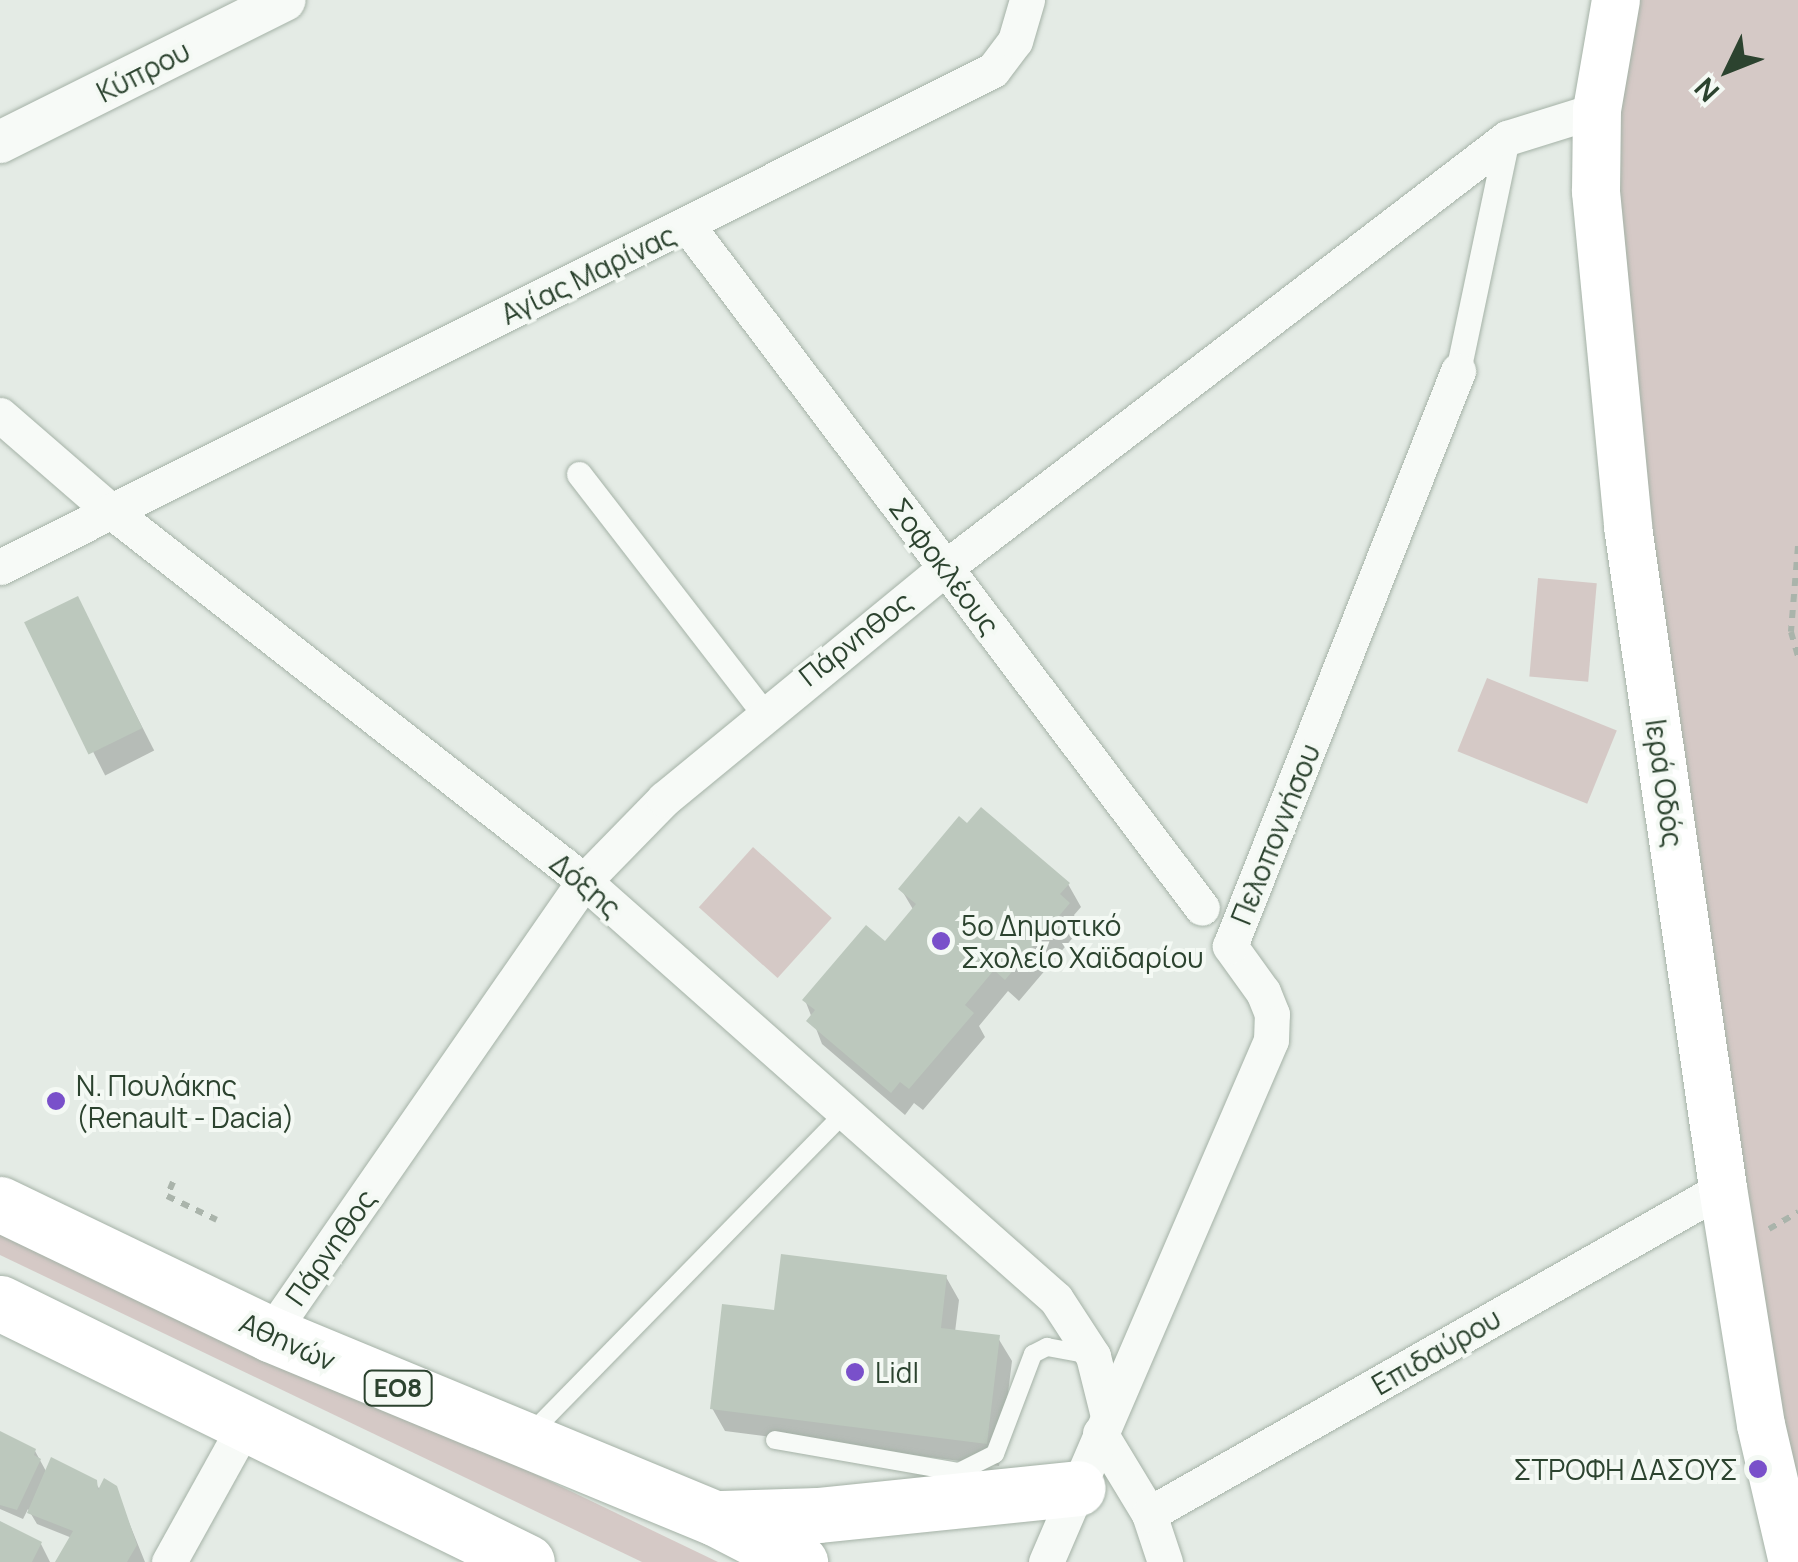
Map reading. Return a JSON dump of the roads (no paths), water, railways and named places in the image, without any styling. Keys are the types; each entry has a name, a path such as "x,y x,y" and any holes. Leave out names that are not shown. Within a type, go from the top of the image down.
{"highway":[{"name":"Αθηνών","path":"0,1204 270,1334 716,1518 800,1562"},
{"path":"0,1303 527,1562"},
{"path":"716,1518 925,1506 1078,1488"}],"main road":[{"name":"Ιερά Οδός","path":"1616,0 1597,110 1596,192 1628,527 1723,1188 1761,1425 1788,1560"}],"street":[{"name":"Κύπρου","path":"0,142 285,0"},
{"name":"Αγίας Μαρίνας","path":"0,566 993,70 1016,41 1027,0"},
{"name":"Πάρνηθος","path":"270,1334 584,881 762,712 1507,138 1597,110"},
{"name":"Πελοποννήσου","path":"1046,1562 1103,1422 1271,1040 1272,1014 1263,992 1230,946 1458,370 1507,138"},
{"name":"Σοφοκλέους","path":"687,224 1202,908"},
{"name":"Δόξης","path":"0,414 112,511 584,881 1056,1299 1093,1356 1103,1422"},
{"path":"579,474 762,712"},
{"name":"Επιδαύρου","path":"1150,1514 1723,1188"},
{"path":"169,1562 247,1422"},
{"path":"1103,1422 1150,1514 1166,1562"}],"lane":[{"path":"525,1440 845,1112"},
{"path":"775,1440 958,1472 995,1454 1034,1354 1047,1347 1093,1356"}],"place":[{"name":"5ο Δημοτικό Σχολείο Χαϊδαρίου","path":"941,941"},
{"name":"Ν. Πουλάκης (Renault - Dacia)","path":"56,1101"},
{"name":"Lidl","path":"855,1372"},
{"name":"ΣΤΡΟΦΗ ΔΑΣΟΥΣ","path":"1758,1469"}]}
